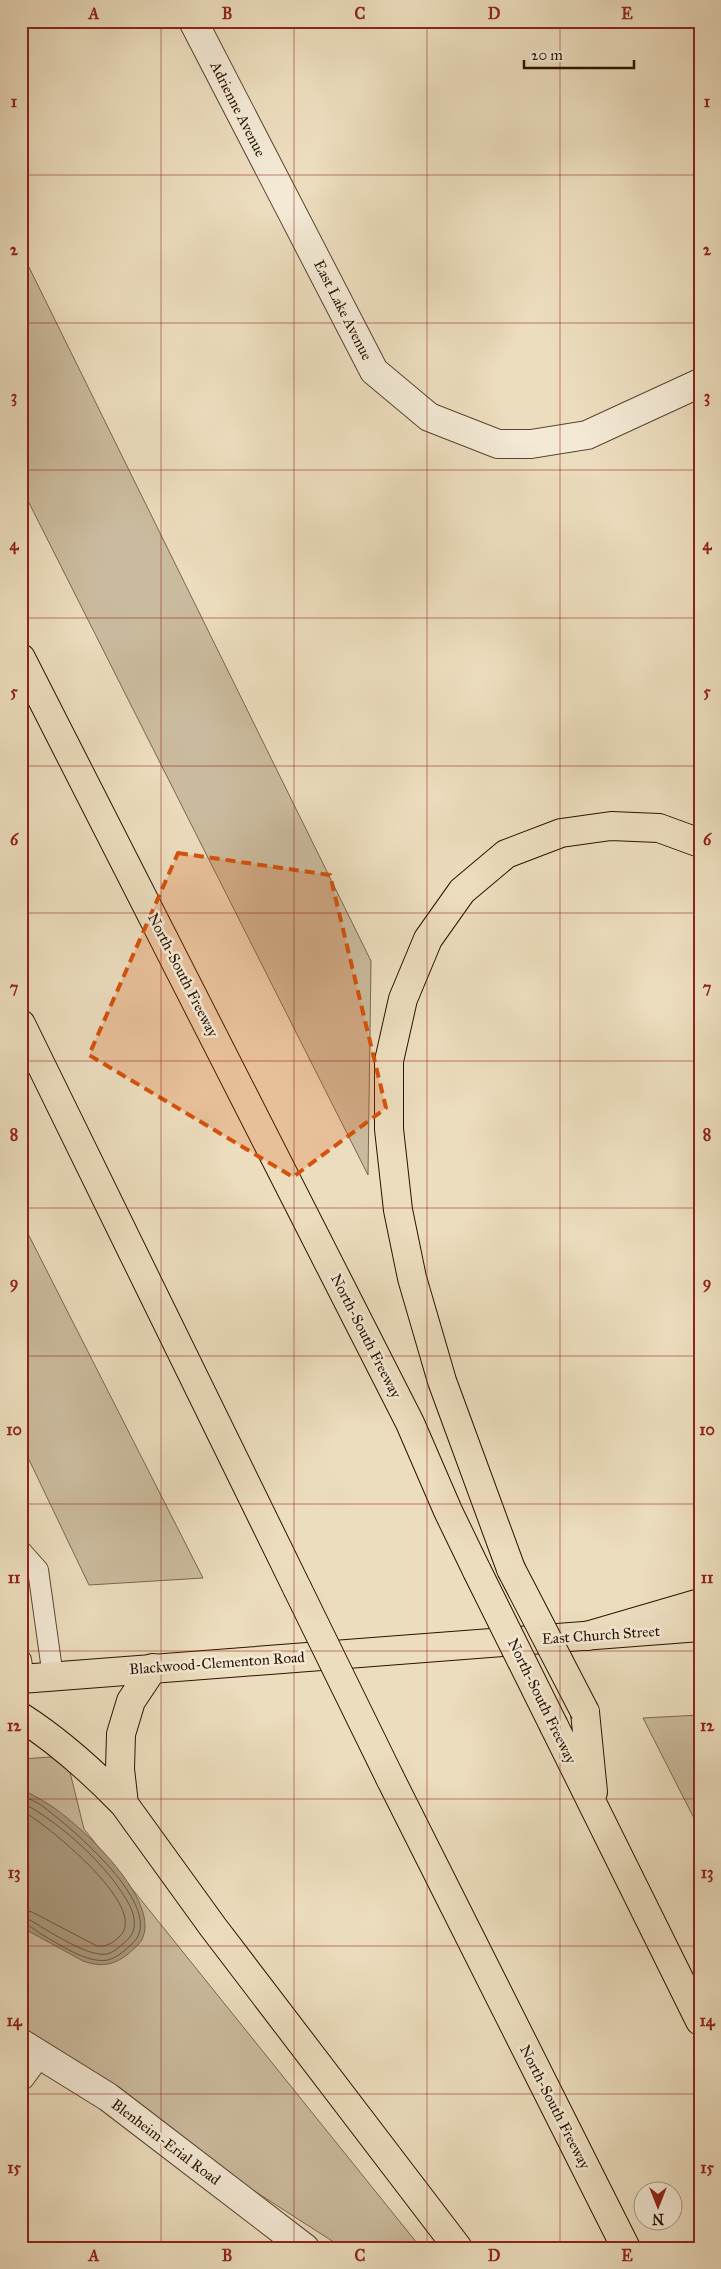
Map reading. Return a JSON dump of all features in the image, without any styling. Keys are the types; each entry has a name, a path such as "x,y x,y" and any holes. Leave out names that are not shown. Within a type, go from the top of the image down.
{"main road":[{"name":"North-South Freeway","path":"21,658 410,1423 448,1511 477,1571 700,2021"},
{"path":"596,1811 585,1712 511,1569 442,1381 412,1278 398,1210 389,1129 389,1061 403,999 428,940 462,891 506,854 561,833 611,826 659,828 700,843"},
{"name":"North-South Freeway","path":"21,1024 390,1778 626,2248"},
{"path":"587,1636 700,1603"},
{"name":"East Church Street","path":"412,1648 700,1627"},
{"name":"Blackwood-Clementon Road","path":"22,1673 53,1677 412,1648"},
{"path":"124,1804 120,1769 121,1734 131,1701 153,1668"},
{"path":"21,1717 52,1737 84,1764 124,1804 213,1927 458,2248"}],"street":[{"name":"Adrienne Avenue","path":"193,21 284,196"},
{"name":"East Lake Avenue","path":"284,196 374,371 429,417 498,444 531,444 587,435 700,383"},
{"path":"21,2076 29,2049"},
{"name":"Blenheim-Erial Road","path":"29,2049 108,2097 305,2248"}],"lane":[{"path":"21,1551 38,1570 53,1677"}],"highlighted area":[{"path":"178,853 330,875 386,1108 293,1177 89,1055"}],"shaded area":[{"path":"21,251 371,961 368,1175 21,487"},
{"path":"21,1220 203,1578 89,1585 21,1443"},
{"path":"700,1715 700,1830 643,1718"},
{"path":"66,1756 84,1829 421,2248 343,2248 108,2097 21,2036 21,1759"}],"water":[{"path":"21,1789 59,1811 94,1842 127,1881 139,1902 145,1920 143,1937 135,1948 117,1961 101,1965 83,1961 21,1927"}]}
